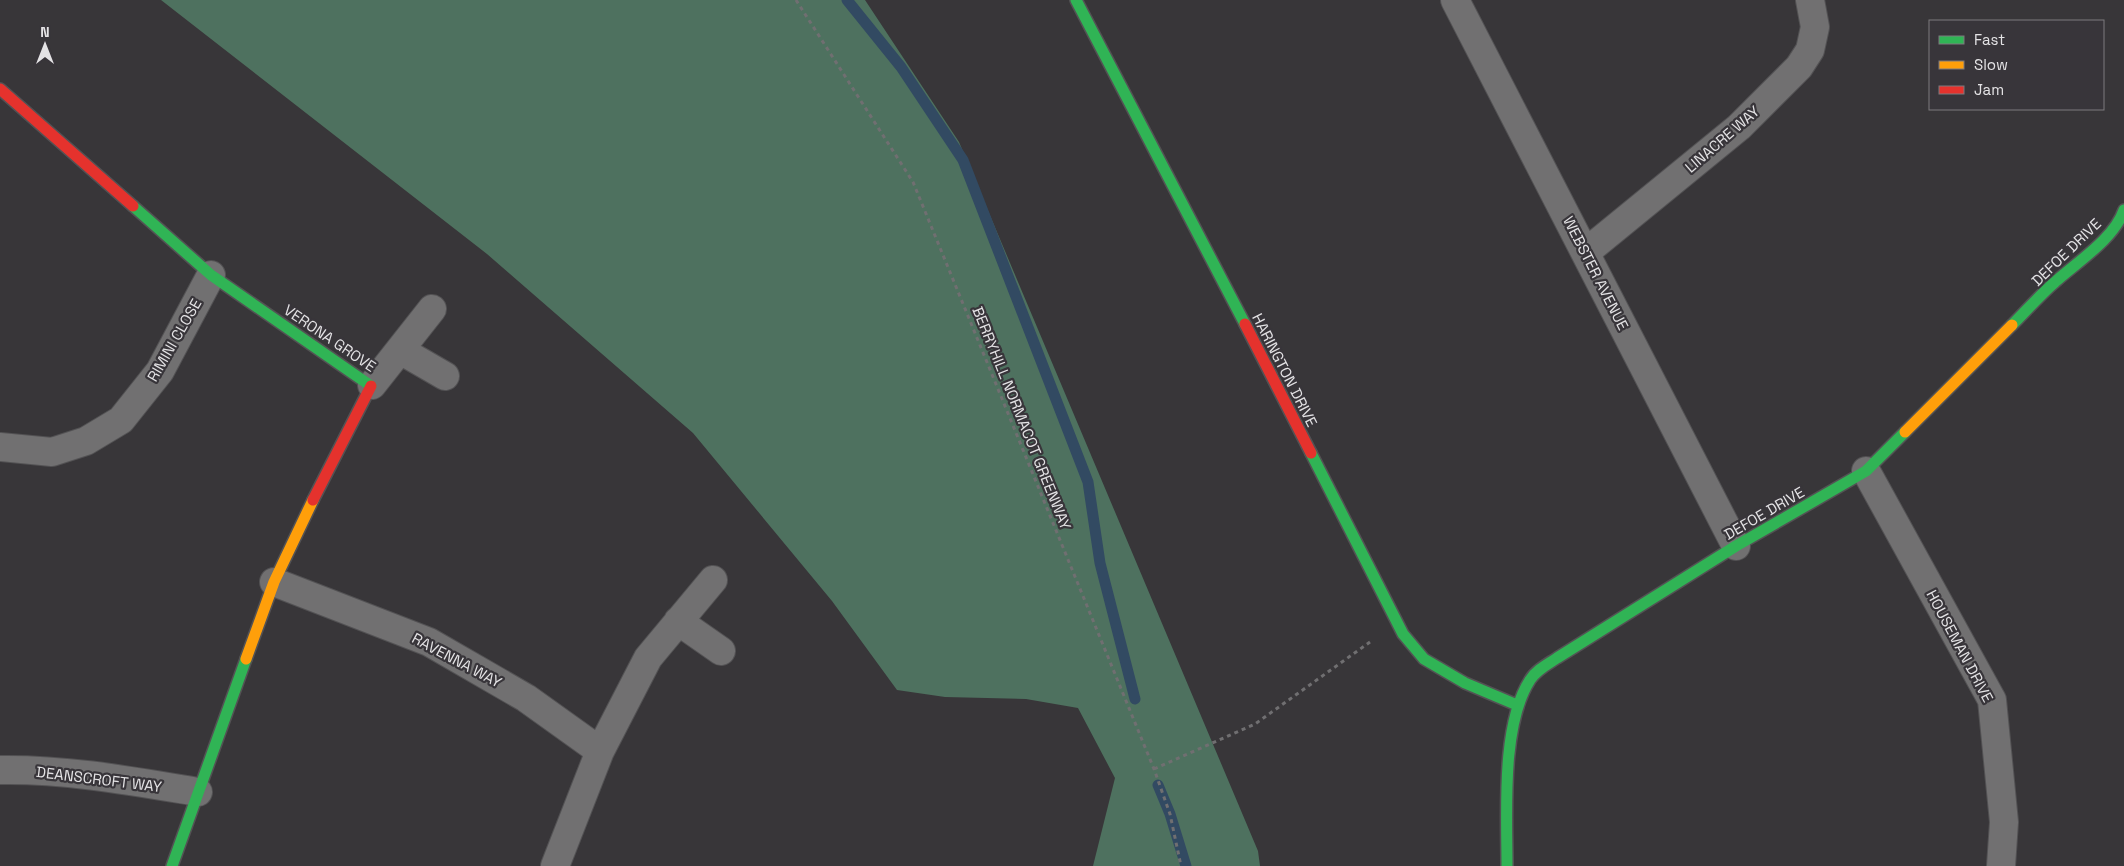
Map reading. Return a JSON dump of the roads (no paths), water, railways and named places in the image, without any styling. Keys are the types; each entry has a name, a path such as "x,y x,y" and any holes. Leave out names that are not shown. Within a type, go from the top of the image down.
{"street":[{"name":"HARINGTON DRIVE","path":"1076,0 1193,221 1403,634 1424,658 1465,683 1517,705"},
{"name":"WEBSTER AVENUE","path":"1455,0 1736,546"},
{"name":"LINACRE WAY","path":"1586,252 1739,126 1800,67 1810,50 1815,27 1810,0"},
{"name":"VERONA GROVE","path":"0,89 211,275 372,385 312,502 274,582 172,866"},
{"name":"DEFOE DRIVE","path":"1507,866 1509,766 1517,705 1531,678 1557,658 1736,546 1866,471 2055,282 2102,242 2122,216 2124,210"},
{"name":"RIMINI CLOSE","path":"0,447 52,452 86,441 121,420 160,371 211,275"},
{"path":"372,385 432,309"},
{"path":"400,350 445,376"},
{"name":"HOUSEMAN DRIVE","path":"1866,471 1992,700 2004,822 2000,866"},
{"path":"556,866 600,751 648,658 713,580"},
{"name":"RAVENNA WAY","path":"274,582 429,642 526,698 600,751"},
{"path":"678,621 721,651"},
{"name":"DEANSCROFT WAY","path":"0,770 49,771 123,779 198,792"}],"waterway":[{"path":"847,0 901,67 963,160 1088,482 1100,563 1135,699"},
{"path":"1158,785 1170,814 1186,866"}]}
